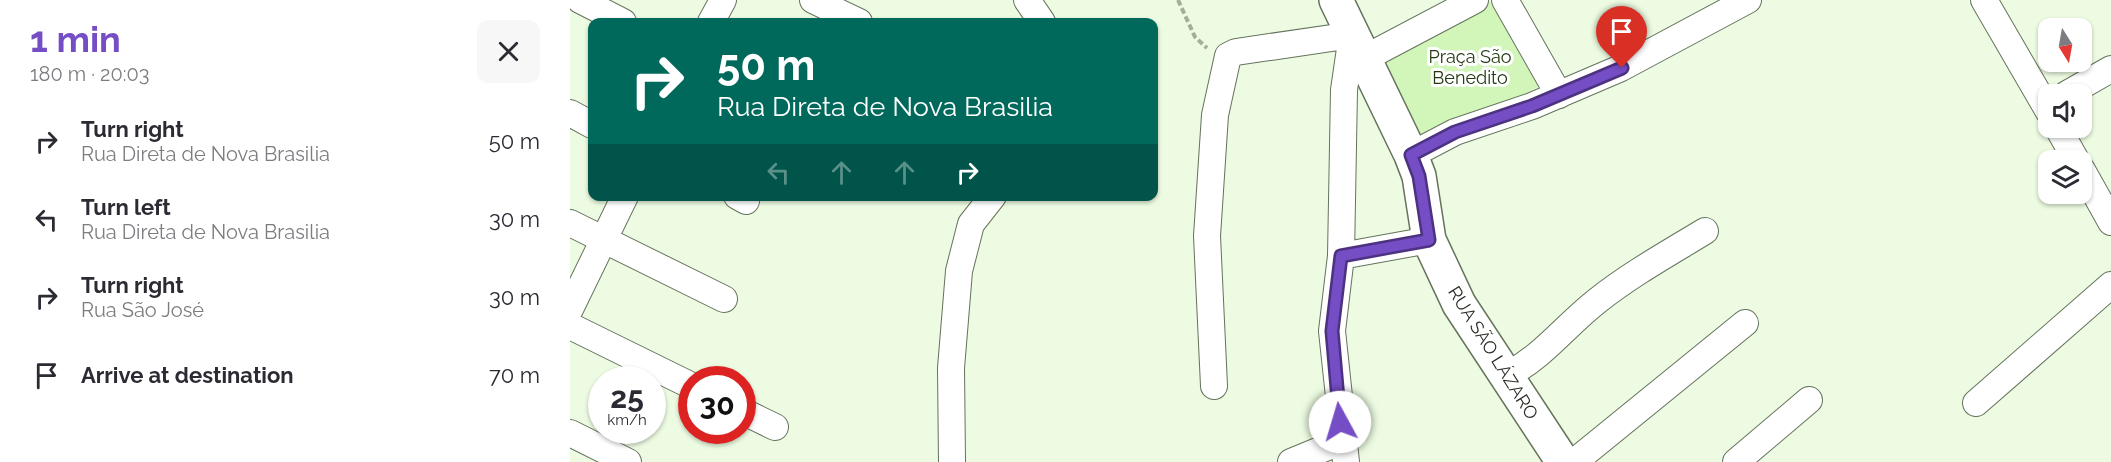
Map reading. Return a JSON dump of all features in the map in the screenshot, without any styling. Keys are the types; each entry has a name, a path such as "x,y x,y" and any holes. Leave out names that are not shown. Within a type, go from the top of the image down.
{"main road":[{"name":"RUA SÃO LÁZARO","path":"1336,0 1354,54 1411,155 1419,176 1429,240 1459,304 1563,462"}],"street":[{"path":"580,0 615,18"},
{"path":"713,18 723,0"},
{"path":"813,0 850,18"},
{"path":"1027,0 1039,18"},
{"path":"1214,386 1207,236 1215,115 1228,56 1236,51 1354,54 1475,0"},
{"path":"1506,0 1559,95"},
{"path":"1411,155 1455,132 1559,95 1681,38 1748,0"},
{"path":"1984,0 2038,84"},
{"path":"1291,462 1344,451 1332,331 1341,256 1354,54"},
{"path":"2090,84 2111,69"},
{"path":"570,113 588,123"},
{"path":"2092,188 2111,222"},
{"path":"570,309 623,201"},
{"path":"952,462 951,368 959,271 971,224 989,201"},
{"path":"570,224 724,299"},
{"path":"1506,376 1529,364 1595,303 1617,286 1705,231"},
{"path":"1341,256 1429,240"},
{"path":"1976,403 2111,285"},
{"path":"1574,462 1745,323"},
{"path":"570,326 678,379"},
{"path":"1736,462 1809,400"},
{"path":"756,418 775,428"},
{"path":"570,433 628,462"}],"path":[{"path":"1179,0 1195,37 1224,66"}],"green space":[{"name":"Praça São Benedito","path":"1493,0 1538,87 1423,146 1381,61"}],"route":[{"path":"1340,422 1332,331 1336,278 1341,256 1429,240 1419,176 1411,155 1455,132 1532,106 1622,68"}]}
